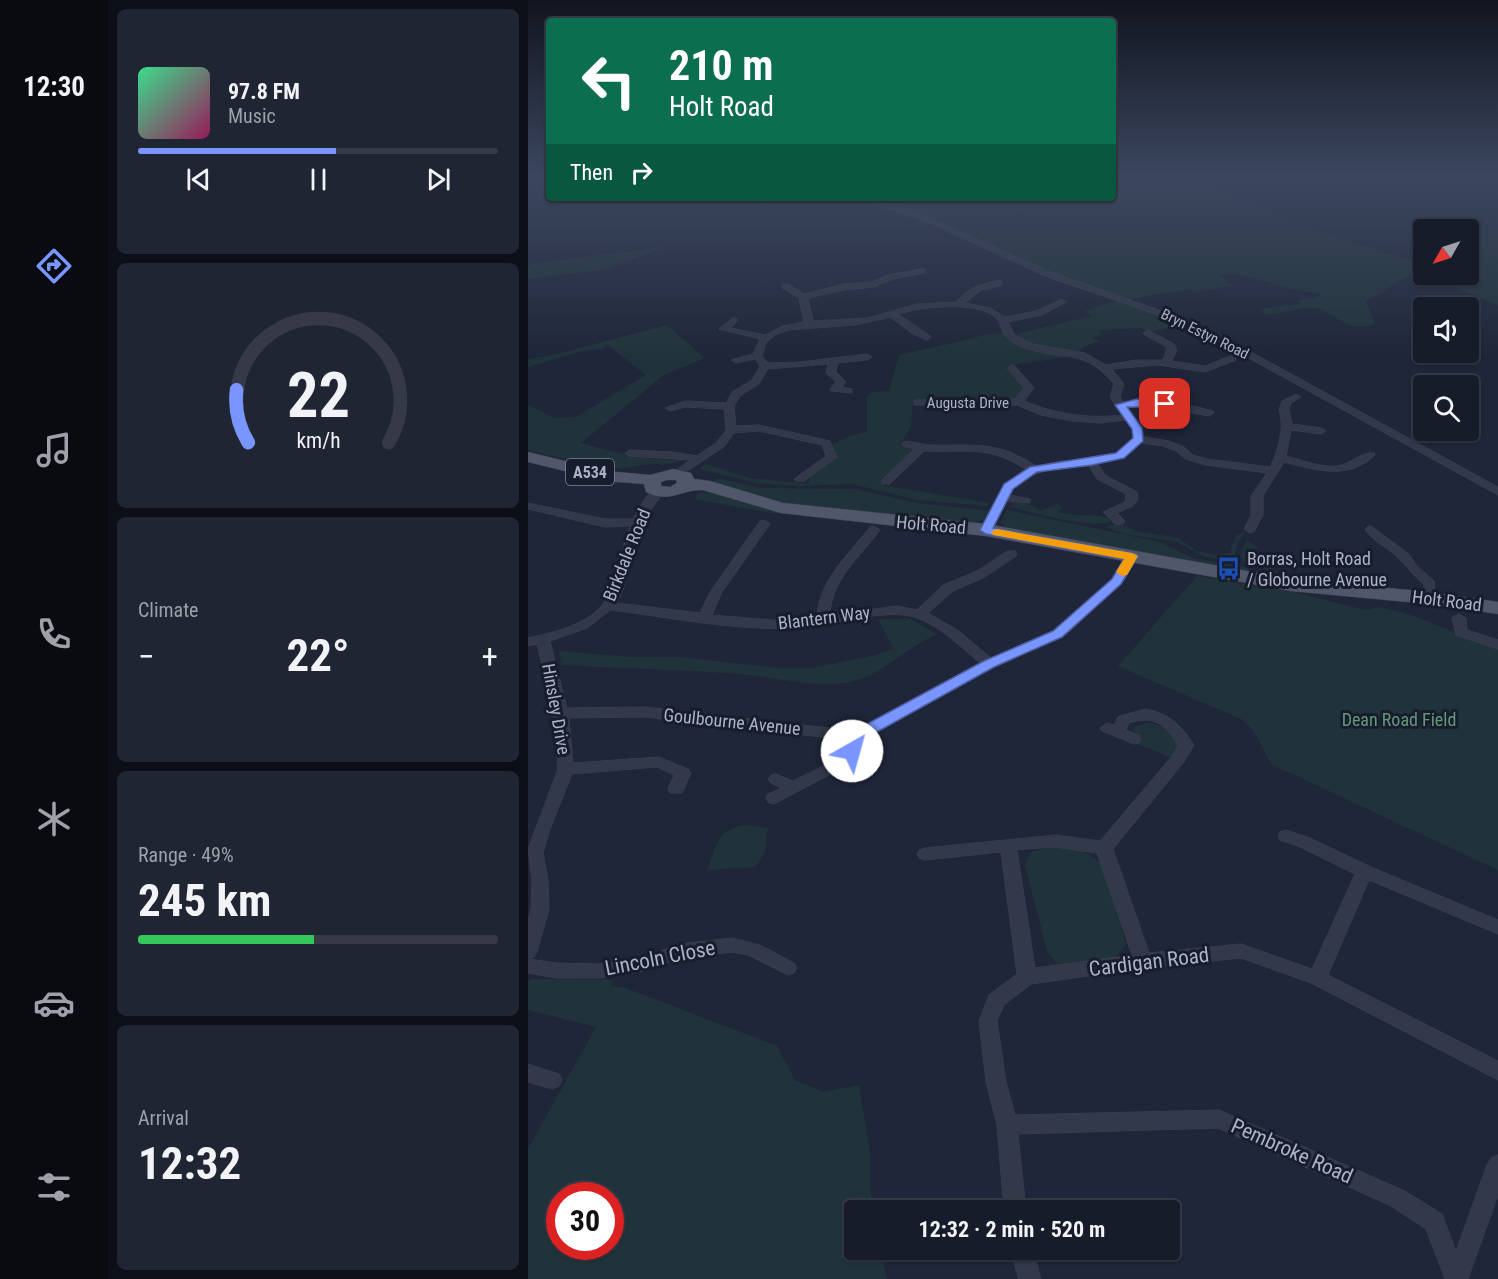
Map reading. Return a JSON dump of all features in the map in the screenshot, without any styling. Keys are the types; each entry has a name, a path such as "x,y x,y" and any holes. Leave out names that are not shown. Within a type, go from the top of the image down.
{"main road":[{"name":"A534","path":"528,457 655,486"},
{"path":"655,486 674,491 682,479"},
{"name":"Holt Road","path":"682,479 781,508 986,530 1291,585 1430,598 1498,608"}],"street":[{"name":"Bryn Estyn Road","path":"968,238 1049,274 1185,322 1215,336 1498,492"},
{"path":"785,286 803,297 844,287 873,284 891,277 922,271"},
{"path":"960,304 972,290 999,283"},
{"path":"803,297 809,323"},
{"path":"1003,320 1039,313 1062,302"},
{"path":"765,366 757,356 758,345 763,337 782,329 809,323 857,323 900,310 960,304 991,311 1003,320 1010,337 1034,347 1080,353 1108,367 1119,384 1115,397 1137,428 1139,439"},
{"path":"891,314 904,321 909,329 926,337"},
{"path":"724,328 734,320"},
{"path":"712,330 724,328 763,337"},
{"path":"1148,333 1161,337 1171,346 1172,350 1166,363"},
{"path":"736,360 757,356"},
{"path":"765,366 867,357"},
{"path":"834,361 831,373 841,382 832,392 848,391"},
{"path":"1108,367 1139,363 1166,363 1203,370 1213,369 1225,361"},
{"path":"682,479 698,459 720,446 731,430 729,406 735,394 756,382 765,366"},
{"name":"Augusta Drive","path":"1012,368 1029,388 1018,402"},
{"path":"1238,520 1251,526 1257,515 1254,506 1261,487 1269,480 1280,458 1288,420 1284,410 1288,399"},
{"path":"670,408 686,401 729,406"},
{"name":"Augusta Drive","path":"918,403 1018,402 1033,409 1081,420 1103,421 1128,417"},
{"path":"1120,405 1137,402 1199,406 1209,412"},
{"path":"1287,426 1321,431"},
{"path":"731,430 759,428 826,443 838,438"},
{"path":"986,530 1008,487 1034,470 1062,464 1092,462 1120,455 1139,439 1166,443 1180,449 1189,457 1206,462 1274,471"},
{"path":"800,479 832,457 826,443"},
{"path":"907,444 921,448 965,447 996,450 1034,470"},
{"path":"886,482 921,448"},
{"path":"630,453 685,455 698,459"},
{"path":"1280,458 1328,469 1341,469 1370,455"},
{"path":"1092,462 1101,477 1131,492 1132,499 1129,504 1103,513 1119,521"},
{"name":"Birkdale Road","path":"535,640 590,621 608,606 616,592 636,522 655,486"},
{"path":"1003,496 1026,501"},
{"path":"530,509 605,523 636,522"},
{"path":"705,616 716,592 757,528"},
{"path":"823,621 824,600 832,582 874,530"},
{"path":"1371,530 1377,542 1405,557 1412,568 1430,584 1430,598"},
{"path":"774,798 841,762 852,751 857,736 989,664 1058,634 1117,581 1132,556"},
{"path":"920,614 948,588 981,574 1002,557"},
{"name":"Blantern Way","path":"608,606 748,623 784,625 897,610 920,614 954,634 989,664"},
{"path":"1459,618 1461,632 1498,645"},
{"name":"Hinsley Drive","path":"528,952 540,909 540,880 536,853 542,829 566,769 561,713 535,640"},
{"name":"Goulbourne Avenue","path":"561,713 645,712 857,736"},
{"path":"1104,848 1179,758 1186,745 1179,732 1164,720 1146,714 1123,720 1112,730 1134,739"},
{"path":"566,769 660,762 683,773 676,789"},
{"path":"776,780 794,788"},
{"path":"1286,836 1307,836 1365,871 1498,927"},
{"path":"925,854 1056,841 1104,848"},
{"path":"1008,845 1027,977"},
{"path":"1104,848 1143,961"},
{"path":"1317,978 1365,871"},
{"name":"Lincoln Close","path":"528,966 548,971 588,972 644,964 663,956 692,950 734,945 763,954 788,968"},
{"name":"Cardigan Road","path":"1015,1200 1007,1125 996,1082 988,1022 996,1000 1027,977 1143,961 1241,951 1317,978 1498,1071"},
{"path":"528,1073 552,1080"},
{"name":"Pembroke Road","path":"1007,1125 1219,1119 1397,1198 1434,1222 1456,1279"},
{"path":"1456,1279 1498,1165"},
{"path":"1025,1260 1030,1279"}],"green space":[{"path":"967,238 1339,238 1408,260 1413,257 1413,275 1365,300 1375,323 1365,326 1350,325 1315,308 1263,314 1262,311 1265,308 1300,304 1298,300 1315,298 1321,294 1270,285 1273,283 1234,274 1219,275 1233,286 1193,292 1190,289 1129,299 1049,274"},
{"path":"1479,238 1498,238 1498,305 1450,285 1479,285"},
{"path":"663,247 608,269 528,279 528,266 537,263"},
{"path":"1119,300 1185,324 1152,332 1141,328 1102,330 1099,333 1103,334 1092,338 1100,341 1083,347 1074,356 1006,366 1023,387 1022,394 1016,400 913,402 911,427 901,443 912,450 881,482 882,485 989,503 987,506 918,500 852,484 800,486 756,483 699,469 706,464 749,478 808,484 811,475 835,453 833,444 849,436 867,432 867,397 873,392 889,391 899,355 983,335 1016,334 1091,316 1085,311"},
{"path":"667,325 705,358 664,375 581,443 618,453 682,460 668,464 614,468 605,463 586,464 528,450 528,405 555,418 576,417 646,375 606,344 603,349 582,351 528,367 528,359 557,354"},
{"path":"718,478 760,488 855,489 916,503 991,511 984,520 971,523 795,507 712,482"},
{"path":"700,492 717,494 779,512 777,514 694,499"},
{"path":"1014,501 1031,505 1041,511 1056,504 1062,507 1058,512 1104,516 1115,520 1093,523 1048,517 1011,507"},
{"path":"1007,510 1160,542 1193,558 1249,568 1245,572 1009,529 1000,523"},
{"path":"1117,523 1136,531 1179,538 1196,551 1215,555 1231,553 1231,547 1237,535 1245,532 1238,542 1234,559 1228,561 1203,556 1177,542 1124,534 1106,527"},
{"path":"1247,540 1258,548 1251,551 1285,578 1304,576 1294,581 1274,576 1263,568 1244,562 1240,555"},
{"name":"Dean Road Field","path":"1197,576 1294,592 1365,610 1380,607 1408,614 1498,649 1498,870 1271,764 1256,735 1241,719 1118,666"},
{"path":"878,619 911,619 937,634 876,672 854,681 828,684 726,673 561,665 559,651 630,657 679,657 779,668 811,668 872,656 894,649"},
{"path":"1147,723 1163,727 1180,746 1175,759 1137,744 1142,737 1133,731 1135,727"},
{"path":"745,825 768,828 765,852 755,867 707,870 723,835 735,827"},
{"path":"1056,846 1083,850 1103,865 1126,945 1114,958 1057,964 1047,951 1025,865 1031,852"},
{"path":"530,979 612,980 611,987 623,987 777,1046 795,1080 823,1092 859,1085 870,1153 872,1200 844,1200 844,1260 883,1260 887,1279 528,1279 528,1149 596,1027 528,1010 528,982"}],"slow traffic":[{"path":"997,532 1132,556 1122,572"}],"place":[{"name":"Borras, Holt Road / Globourne Avenue","path":"1229,569"}],"route":[{"path":"852,751 857,736 989,664 1058,634 1117,581 1132,556 986,530 1008,487 1034,470 1062,464 1092,462 1120,455 1139,439 1137,428 1120,405 1137,402 1165,404"}]}
